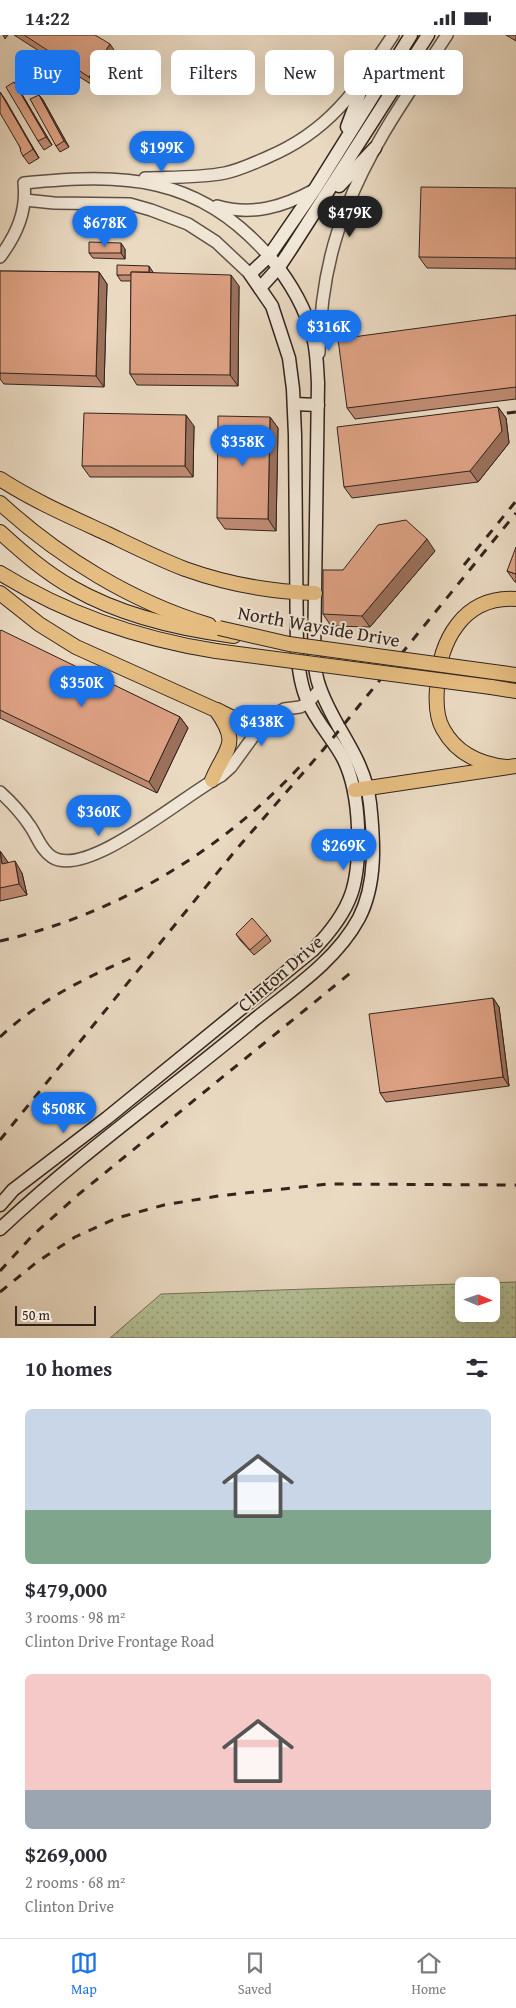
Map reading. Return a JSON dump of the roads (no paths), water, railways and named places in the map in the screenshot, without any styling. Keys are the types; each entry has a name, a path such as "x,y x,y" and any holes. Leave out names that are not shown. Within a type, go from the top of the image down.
{"main road":[{"path":"250,275 269,256 315,189 411,35"},
{"path":"260,288 279,267 317,210 428,35"},
{"path":"331,163 359,95"},
{"path":"317,210 375,148"},
{"name":"Clinton Drive","path":"0,1229 102,1141 199,1066 325,962 346,939 366,903 371,881 372,838 361,789 356,754 320,689 314,659 318,383 314,338 296,292 269,256"},
{"name":"Clinton Drive","path":"0,1205 13,1190 92,1129 313,949 334,927 349,901 358,867 361,789 308,703 301,682 297,654 294,405 289,358 272,306 250,275"},
{"path":"294,405 318,405"},
{"path":"0,479 18,491 63,514 183,568 236,584 296,593 315,593"},
{"name":"North Wayside Drive","path":"0,503 52,545 111,582 162,608 219,631 289,644 516,675"},
{"path":"0,533 44,569 89,597 120,610 153,620 219,631"},
{"path":"296,562 315,563"},
{"name":"North Wayside Drive","path":"0,573 62,606 105,623 162,641 216,651 516,691"},
{"path":"0,593 39,623 76,647 248,723 260,722 266,719"},
{"path":"511,767 482,762 456,747 442,728 438,717 437,690 438,669 446,643 452,631 461,620 484,605 496,600 516,599"},
{"path":"212,780 228,753 230,739 227,725 216,710"},
{"path":"361,789 511,767"},
{"path":"92,1129 102,1141"}],"street":[{"path":"383,50 393,35"},
{"path":"318,383 320,327 330,261 347,206 375,148 446,35"},
{"path":"0,257 18,226 24,210 24,183 70,178 207,175 227,172 283,151 308,137 330,118 351,95"},
{"path":"121,178 153,183 206,203 228,209 258,210 274,208 296,201 315,189"},
{"path":"25,200 54,203 130,204 188,224 216,242 250,275"},
{"path":"206,203 231,219 253,237 269,256"},
{"path":"0,792 24,817 46,853 55,859 67,862 79,860 137,832 212,780 221,776 231,767 266,719 284,709 300,707 308,703 320,689"}],"railway":[{"path":"489,415 516,412"},
{"path":"464,565 516,501"},
{"path":"0,1140 235,851 323,750 516,513"},
{"path":"0,941 44,929 86,914 127,896 166,874 204,850 240,823 305,761"},
{"path":"0,1037 15,1023 48,1000 137,955"},
{"path":"0,1271 33,1235 79,1194 354,970"},
{"path":"0,1292 37,1262 75,1237 117,1218 164,1205 218,1196 328,1184 516,1185"}]}
